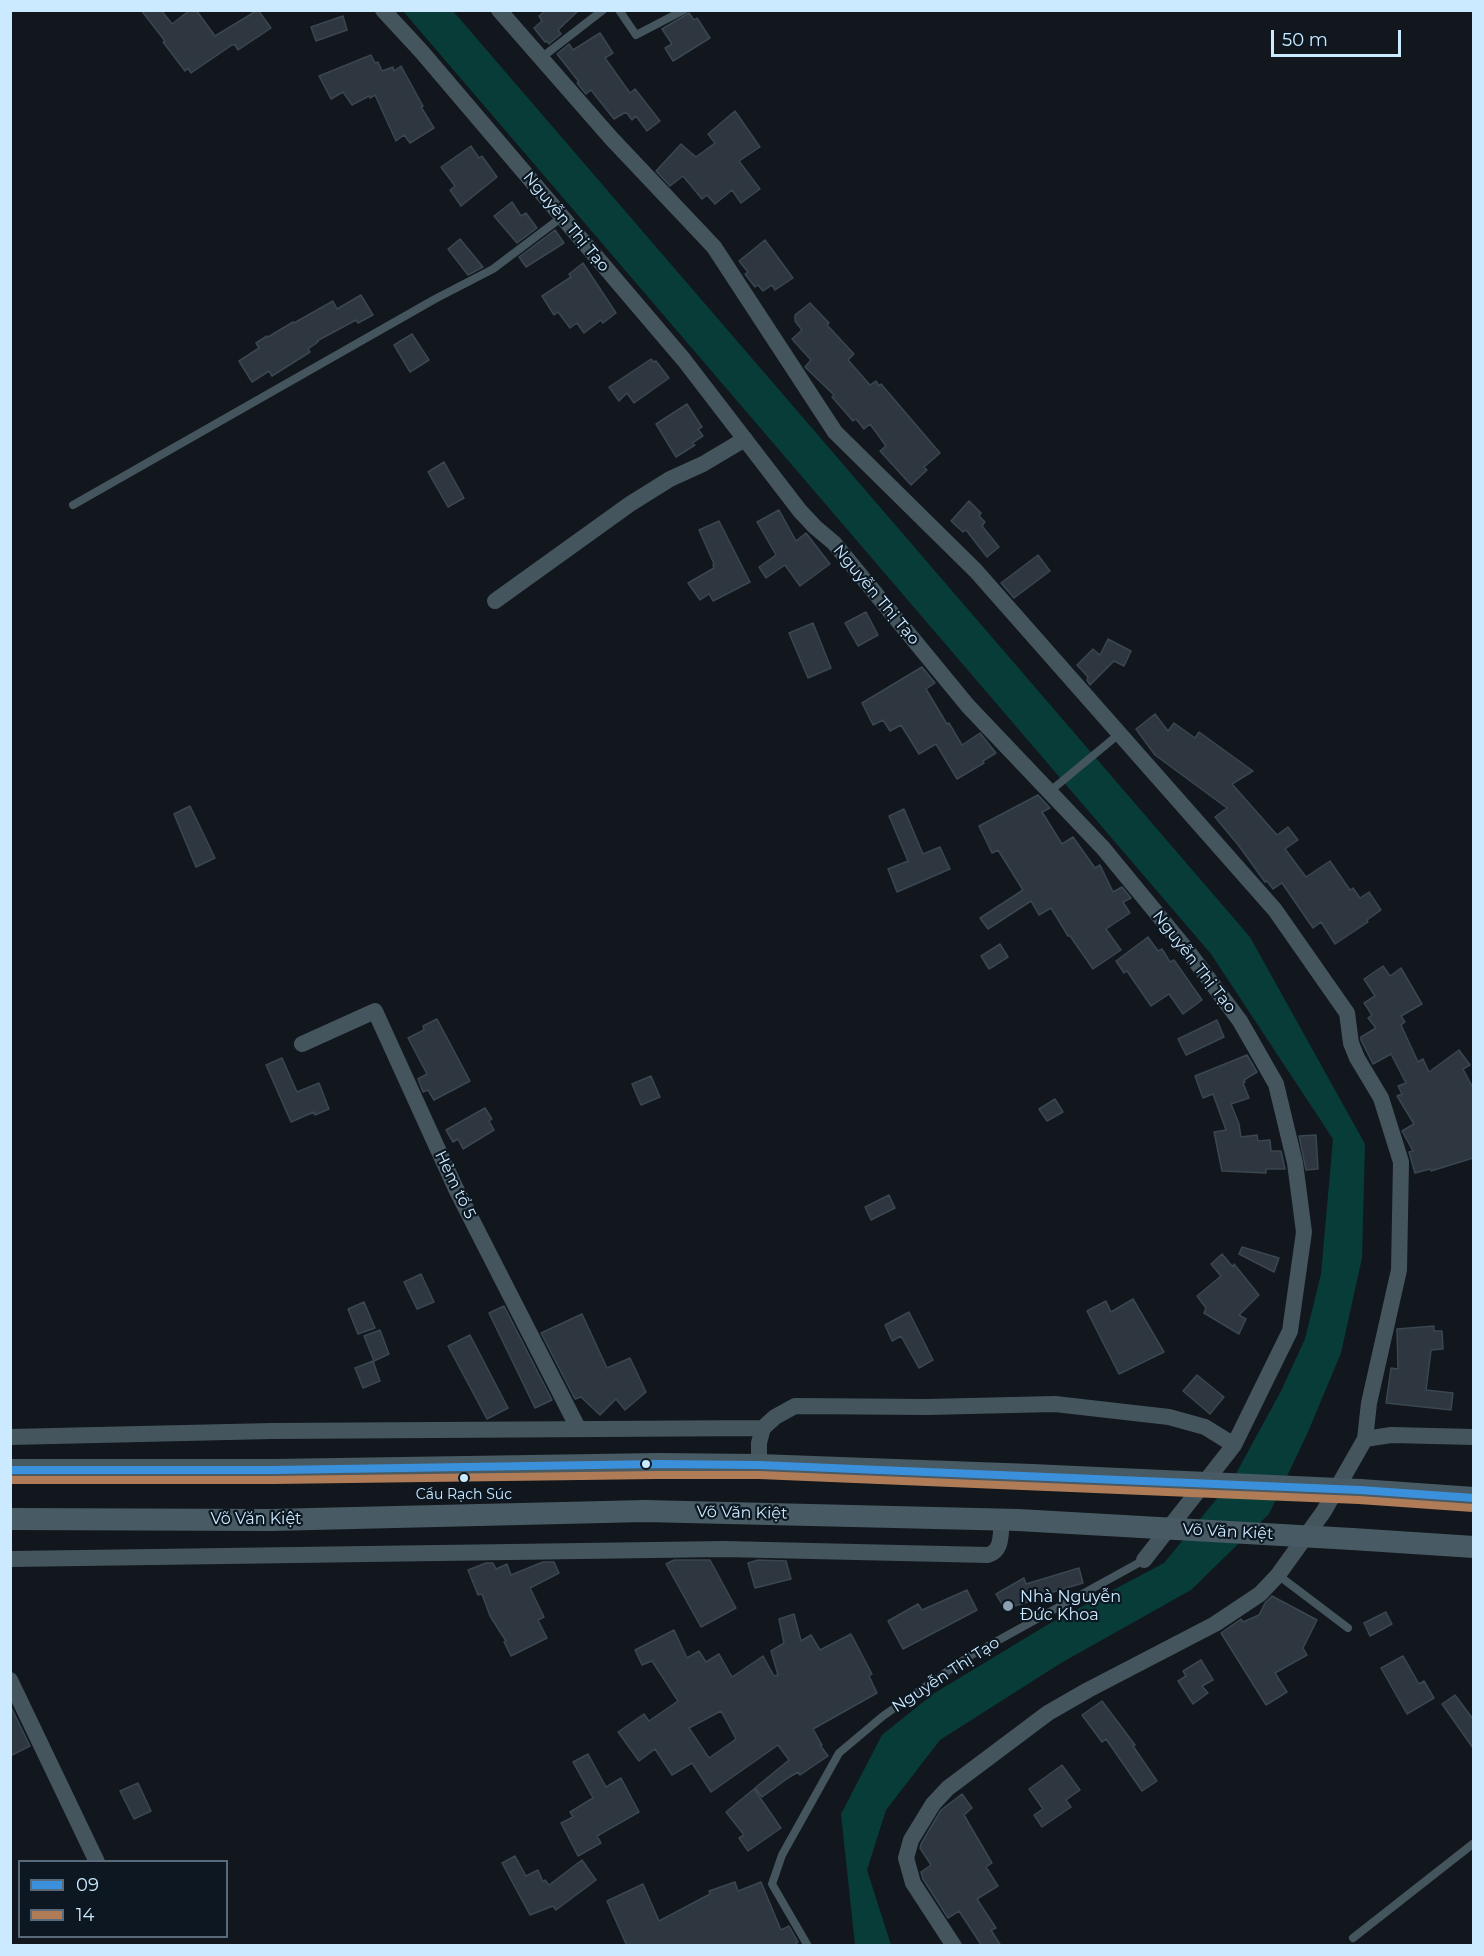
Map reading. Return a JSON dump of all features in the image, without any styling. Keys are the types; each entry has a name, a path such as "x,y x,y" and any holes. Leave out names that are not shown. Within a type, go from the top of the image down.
{"main road":[{"path":"10,1470 759,1465 1032,1474 1360,1490 1473,1498"},
{"name":"Võ Văn Kiệt","path":"10,1519 271,1520 645,1511 1010,1520 1473,1547"}],"street":[{"name":"Nguyễn Thị Tạo","path":"383,10 421,51 684,360 800,511 834,543 968,706 1103,848 1187,950 1240,1021 1276,1084 1295,1163 1304,1232 1290,1331 1234,1445 1144,1560"},
{"path":"500,10 611,138 714,247 835,432 976,571 1275,910 1347,1013 1351,1043 1357,1058 1381,1098 1401,1162 1399,1270 1370,1403 1365,1439 1324,1511 1278,1575 1260,1594 1215,1624 1048,1713 948,1788 933,1804 911,1840 906,1858 913,1882 954,1946"},
{"path":"495,601 630,504 670,479 703,464 745,439"},
{"name":"Hẻm tổ 5","path":"302,1044 375,1011 456,1189 578,1428"},
{"path":"759,1465 759,1443 763,1428 795,1406 927,1407 1055,1404 1168,1417 1205,1427 1234,1445"},
{"path":"10,1437 272,1431 763,1428"},
{"path":"1365,1439 1391,1436 1473,1437"},
{"path":"10,1559 724,1549 988,1555 995,1553 999,1548 1010,1520"},
{"path":"10,1680 96,1860"}],"lane":[{"path":"541,58 603,10"},
{"path":"619,10 636,35 684,10"},
{"path":"73,505 435,300 494,269 562,217"},
{"path":"1049,792 1119,734"},
{"name":"Nguyễn Thị Tạo","path":"808,1946 772,1884 782,1855 839,1753 883,1716 968,1657 1144,1560"},
{"path":"1278,1575 1348,1628"},
{"path":"1353,1938 1473,1843"}],"shaded area":[{"path":"403,11 453,11 1250,937 1365,1144 1362,1258 1341,1353 1308,1432 1269,1514 1191,1590 1061,1663 940,1740 886,1810 867,1870 891,1945 855,1945 841,1814 882,1735 933,1694 1047,1625 1164,1563 1233,1479 1281,1391 1305,1339 1321,1274 1333,1139 1211,954"}],"building":[{"path":"141,10 161,10 172,24 190,10 196,10 215,36 258,10 271,28 238,50 235,45 232,45 191,73 188,68 185,71"},
{"path":"546,10 579,10 558,30 561,34 549,44 534,28 542,21 539,16"},
{"path":"689,13 694,20 697,18 710,38 673,61 665,48 672,44 662,29"},
{"path":"343,16 347,30 316,41 311,27"},
{"path":"600,33 613,53 605,58 630,93 635,89 660,121 647,131 636,116 632,120 626,112 614,119 591,90 586,94 557,54 569,44 573,50"},
{"path":"371,55 375,63 378,62 382,71 393,67 394,71 401,66 434,128 410,143 404,135 396,141 375,95 352,105 343,92 331,99 319,76"},
{"path":"735,111 760,147 739,161 760,189 741,203 732,190 715,204 707,195 702,199 683,176 670,186 656,171 681,144 696,157 715,143 708,134"},
{"path":"471,146 479,158 482,156 497,177 461,206 450,190 455,186 441,167"},
{"path":"512,202 521,216 526,213 537,228 517,243 494,216"},
{"path":"555,230 564,243 526,267 519,257"},
{"path":"460,239 483,267 468,275 448,249"},
{"path":"765,240 793,278 775,290 772,285 763,291 758,285 755,287 745,274 748,272 739,261"},
{"path":"583,263 616,313 603,323 601,320 584,333 577,323 570,328 558,312 554,315 542,296 571,277 569,274"},
{"path":"361,295 373,315 358,323 356,320 317,341 308,349 310,352 272,376 269,371 252,382 239,361 259,348 256,343 333,301 337,309"},
{"path":"810,303 854,354 848,360 870,385 876,381 879,386 881,384 940,453 924,467 927,470 911,485 880,451 886,446 870,424 864,429 856,419 853,421 832,397 834,395 805,367 811,360 792,339 802,330 795,321 795,315"},
{"path":"412,334 429,360 410,372 394,345"},
{"path":"651,359 656,361 669,378 634,403 627,393 619,401 609,387"},
{"path":"687,404 702,427 698,429 703,436 692,443 695,445 676,457 656,424"},
{"path":"444,462 464,498 448,507 428,472"},
{"path":"969,501 981,513 979,516 985,522 982,526 999,547 987,557 966,530 963,532 951,521"},
{"path":"779,510 796,541 806,533 830,564 800,586 785,565 766,578 759,567 776,555 757,522"},
{"path":"719,521 750,582 713,601 709,594 700,600 688,583 714,568 714,564 699,530"},
{"path":"1038,555 1050,571 1014,598 1001,583"},
{"path":"866,612 878,635 858,646 845,623"},
{"path":"813,623 831,668 808,678 789,633"},
{"path":"1108,639 1131,651 1124,666 1114,661 1090,685 1088,677 1077,665 1093,649 1100,655"},
{"path":"922,667 935,683 926,689 962,745 980,733 996,753 957,779 936,744 919,754 901,725 890,731 883,720 873,725 862,703"},
{"path":"1155,714 1168,731 1174,723 1195,738 1199,732 1253,771 1232,784 1277,835 1288,827 1298,840 1285,849 1306,877 1330,861 1350,890 1353,888 1360,898 1369,892 1381,910 1367,920 1368,922 1335,944 1321,922 1313,928 1282,883 1273,889 1267,881 1265,882 1215,817 1227,808 1155,755 1136,729"},
{"path":"1038,795 1050,808 1042,812 1062,844 1073,837 1095,868 1100,865 1113,892 1122,887 1131,898 1123,902 1130,913 1106,929 1121,950 1093,969 1068,936 1051,908 1039,915 1031,901 988,929 980,918 1023,890 998,850 992,853 979,826"},
{"path":"190,806 215,858 196,867 174,814"},
{"path":"904,809 923,854 940,847 950,869 897,892 888,869 908,861 889,816"},
{"path":"1148,937 1158,951 1162,949 1170,962 1174,960 1202,1000 1183,1014 1169,994 1151,1006 1127,971 1124,973 1116,961"},
{"path":"1000,944 1008,957 989,969 981,956"},
{"path":"1383,966 1390,976 1401,968 1422,1004 1401,1016 1405,1022 1401,1025 1418,1062 1423,1059 1429,1072 1459,1050 1470,1065 1463,1069 1473,1088 1473,1158 1431,1171 1430,1169 1415,1173 1409,1152 1413,1151 1402,1131 1414,1124 1397,1096 1402,1094 1398,1086 1406,1083 1391,1054 1373,1064 1361,1040 1361,1037 1376,1028 1368,1018 1372,1015 1364,1003 1375,996 1364,979"},
{"path":"437,1019 470,1081 434,1100 428,1090 423,1092 418,1079 427,1074 408,1038 424,1030 423,1026"},
{"path":"1217,1020 1224,1037 1186,1055 1178,1039"},
{"path":"1247,1055 1257,1072 1243,1083 1249,1098 1231,1104 1239,1124 1241,1137 1257,1135 1258,1141 1270,1140 1271,1151 1281,1151 1285,1169 1266,1169 1266,1173 1222,1171 1214,1132 1226,1130 1213,1094 1203,1098 1195,1076"},
{"path":"282,1058 297,1092 319,1083 329,1109 315,1115 314,1112 291,1122 266,1065"},
{"path":"651,1076 660,1097 641,1105 632,1084"},
{"path":"1055,1099 1063,1112 1047,1121 1039,1109"},
{"path":"485,1108 492,1119 489,1121 494,1130 463,1149 458,1139 453,1142 446,1130"},
{"path":"1316,1135 1318,1169 1306,1170 1299,1136"},
{"path":"889,1195 895,1208 871,1220 865,1207"},
{"path":"1242,1247 1279,1258 1274,1272 1239,1254"},
{"path":"1222,1254 1233,1267 1234,1264 1259,1295 1239,1315 1246,1319 1239,1334 1204,1313 1206,1308 1197,1296 1221,1276 1211,1264"},
{"path":"421,1274 434,1302 417,1309 404,1282"},
{"path":"1133,1299 1164,1352 1119,1374 1087,1311 1106,1301 1111,1312"},
{"path":"364,1302 375,1328 358,1334 348,1309"},
{"path":"504,1306 552,1400 535,1408 489,1313"},
{"path":"909,1312 933,1360 919,1368 901,1336 892,1341 885,1325"},
{"path":"582,1314 607,1368 630,1358 646,1392 625,1410 616,1399 600,1415 581,1397 575,1399 541,1333"},
{"path":"1434,1326 1434,1331 1442,1331 1443,1349 1431,1350 1426,1390 1453,1393 1451,1410 1386,1403 1391,1368 1398,1369 1397,1329"},
{"path":"380,1330 389,1354 374,1361 364,1336"},
{"path":"470,1335 508,1408 487,1419 448,1346"},
{"path":"373,1361 380,1381 363,1388 355,1368"},
{"path":"1197,1375 1224,1397 1210,1414 1183,1391"},
{"path":"674,1560 710,1560 736,1608 701,1627 666,1564"},
{"path":"758,1560 786,1561 791,1579 755,1588 748,1563"},
{"path":"543,1562 554,1562 559,1573 530,1588 544,1617 538,1620 547,1638 511,1656 504,1642 506,1641 490,1616 482,1594 478,1595 468,1570 486,1563 493,1563 496,1569 507,1564 511,1575"},
{"path":"1079,1568 1083,1583 1030,1599 1031,1601 1005,1609 996,1594 1024,1578 1026,1584"},
{"path":"967,1590 977,1610 903,1649 888,1621 918,1604 922,1610"},
{"path":"1272,1596 1317,1620 1303,1648 1307,1655 1275,1673 1287,1692 1266,1705 1221,1633 1241,1619 1243,1622 1259,1615 1265,1603"},
{"path":"1386,1612 1392,1624 1370,1636 1364,1623"},
{"path":"794,1614 801,1641 811,1635 820,1650 851,1634 872,1674 869,1676 877,1693 813,1729 828,1756 800,1775 798,1772 788,1778 762,1797 755,1788 789,1760 778,1745 711,1792 692,1763 672,1775 655,1749 639,1761 618,1732 644,1714 649,1721 678,1701 652,1661 642,1665 635,1650 674,1630 687,1658 699,1651 706,1662 719,1654 732,1677 763,1656 774,1676 778,1675 771,1651 784,1643 779,1619","holes":["721,1711 736,1739 709,1758 689,1728"]},
{"path":"1403,1656 1419,1684 1424,1681 1434,1698 1407,1714 1381,1668"},
{"path":"1201,1660 1213,1680 1202,1686 1208,1693 1193,1704 1178,1681 1186,1676 1183,1671"},
{"path":"1455,1695 1473,1719 1473,1748 1442,1704"},
{"path":"1102,1701 1135,1745 1133,1746 1157,1781 1142,1791 1106,1739 1102,1742 1082,1715"},
{"path":"10,1705 30,1746 10,1756"},
{"path":"588,1754 606,1787 621,1778 639,1812 597,1836 601,1843 578,1856 561,1823 573,1817 570,1812 593,1798 573,1762"},
{"path":"1062,1765 1080,1790 1066,1800 1071,1807 1042,1827 1034,1815 1043,1809 1029,1789"},
{"path":"138,1783 151,1811 134,1819 120,1791"},
{"path":"754,1789 781,1828 748,1851 739,1838 744,1835 726,1812"},
{"path":"962,1794 972,1808 964,1815 992,1863 986,1867 998,1886 977,1899 996,1928 991,1930 1001,1946 982,1946 959,1911 948,1918 923,1879 921,1872 931,1865 920,1848 921,1844 941,1810"},
{"path":"515,1856 526,1876 538,1870 543,1882 545,1880 549,1885 582,1860 596,1880 556,1910 553,1906 530,1915 502,1863"},
{"path":"735,1882 738,1891 761,1882 781,1930 789,1926 798,1942 794,1946 627,1946 607,1901 643,1884 659,1921 710,1894 709,1891"}],"transit line":[{"name":"09","path":"10,1470 759,1465 1360,1490 1474,1498"},
{"name":"14","path":"10,1480 759,1475 1359,1500 1473,1508"}],"place":[{"name":"Cầu Rạch Súc","path":"464,1478"},
{"name":"Nhà Nguyễn Đức Khoa","path":"1008,1606"}]}
